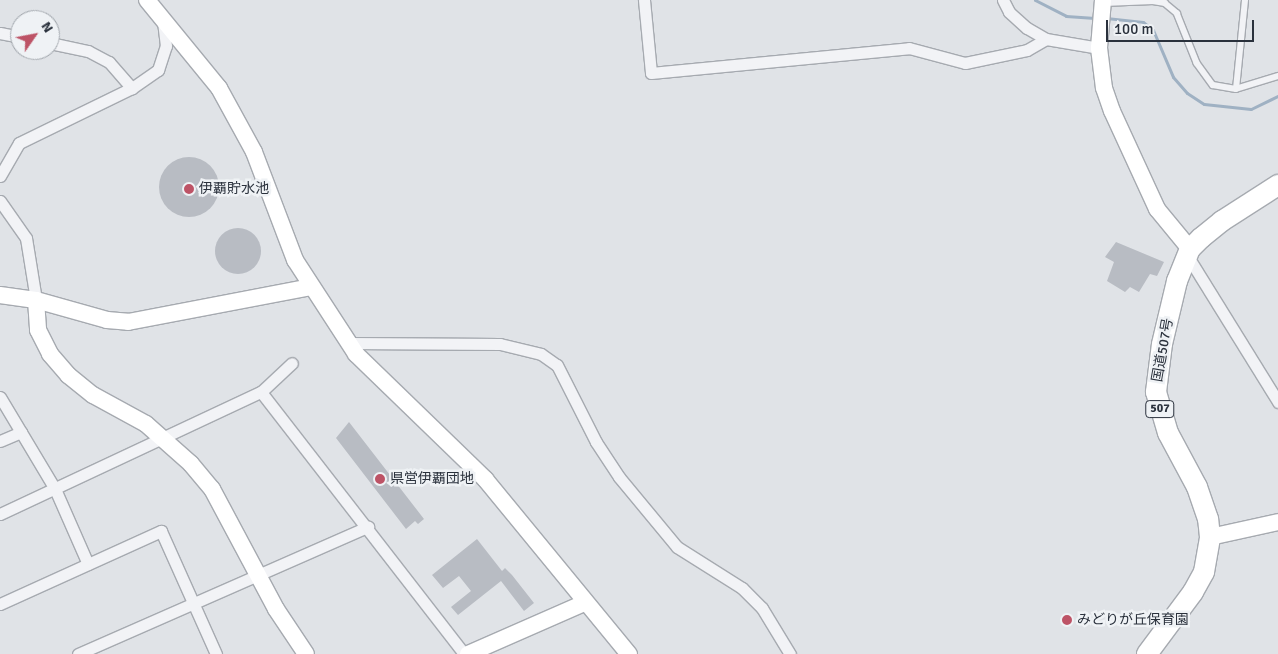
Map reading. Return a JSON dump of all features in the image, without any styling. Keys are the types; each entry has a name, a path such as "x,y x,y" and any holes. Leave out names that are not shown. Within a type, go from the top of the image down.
{"highway":[{"name":"国道507号","path":"1147,654 1197,585 1204,572 1210,537 1208,519 1198,487 1168,433 1156,392 1162,344 1177,282 1188,252 1222,221 1278,185"}],"street":[{"path":"147,0 219,88 254,152 295,260 349,343 372,372 496,492 584,603 629,654"},
{"path":"644,0 651,73 909,48 965,63 1027,50 1046,39 1099,40"},
{"path":"1003,0 1009,12 1046,39"},
{"path":"1103,3 1099,40 1104,88 1137,169 1157,209 1188,252 1278,402"},
{"path":"0,176 19,143 132,88 158,70 166,46 163,20"},
{"path":"60,45 88,50 109,62 132,88"},
{"path":"0,201 26,238 36,300 38,330 50,354 68,375 94,395 146,424 191,464 212,490 232,521 257,574 306,654"},
{"path":"0,295 36,300 107,320 128,322 312,287"},
{"path":"349,343 500,344 541,354 557,365 596,442 619,477 677,546 742,588 762,608 790,654"},
{"path":"0,514 165,440 260,392 292,364"},
{"path":"260,392 466,654 584,603"},
{"path":"0,397 55,489 88,564"},
{"path":"0,441 21,432"},
{"path":"1210,537 1278,522"},
{"path":"78,654 192,602 368,527"},
{"path":"0,604 161,531 216,654"}],"lane":[{"path":"1236,89 1245,0"},
{"path":"1103,3 1164,3 1177,13 1204,76 1213,85 1236,89 1278,76"}],"building":[{"name":"伊覇貯水池","path":"189,157 206,162 214,170 219,187 214,204 206,212 189,217 172,212 164,204 159,187 164,170 172,162"},
{"name":"伊覇貯水池","path":"238,228 251,232 257,238 261,251 257,264 251,270 238,274 225,270 219,264 215,251 219,238 225,232"},
{"path":"1116,242 1164,262 1157,276 1150,274 1139,292 1130,287 1125,292 1107,281 1114,262 1105,257"},
{"name":"県営伊覇団地","path":"349,422 424,519 418,524 415,521 406,529 336,438"},
{"path":"477,539 502,571 505,568 512,575 534,603 524,611 501,581 458,615 451,607 471,591 459,576 443,588 432,575"}],"waterway":[{"path":"1035,0 1066,16 1095,18"},
{"path":"1106,18 1143,22 1153,30 1173,77 1187,93 1204,104 1251,109 1278,96"}],"place":[{"name":"伊覇貯水池","path":"189,189"},
{"name":"県営伊覇団地","path":"380,479"},
{"name":"みどりが丘保育園","path":"1067,620"}]}
